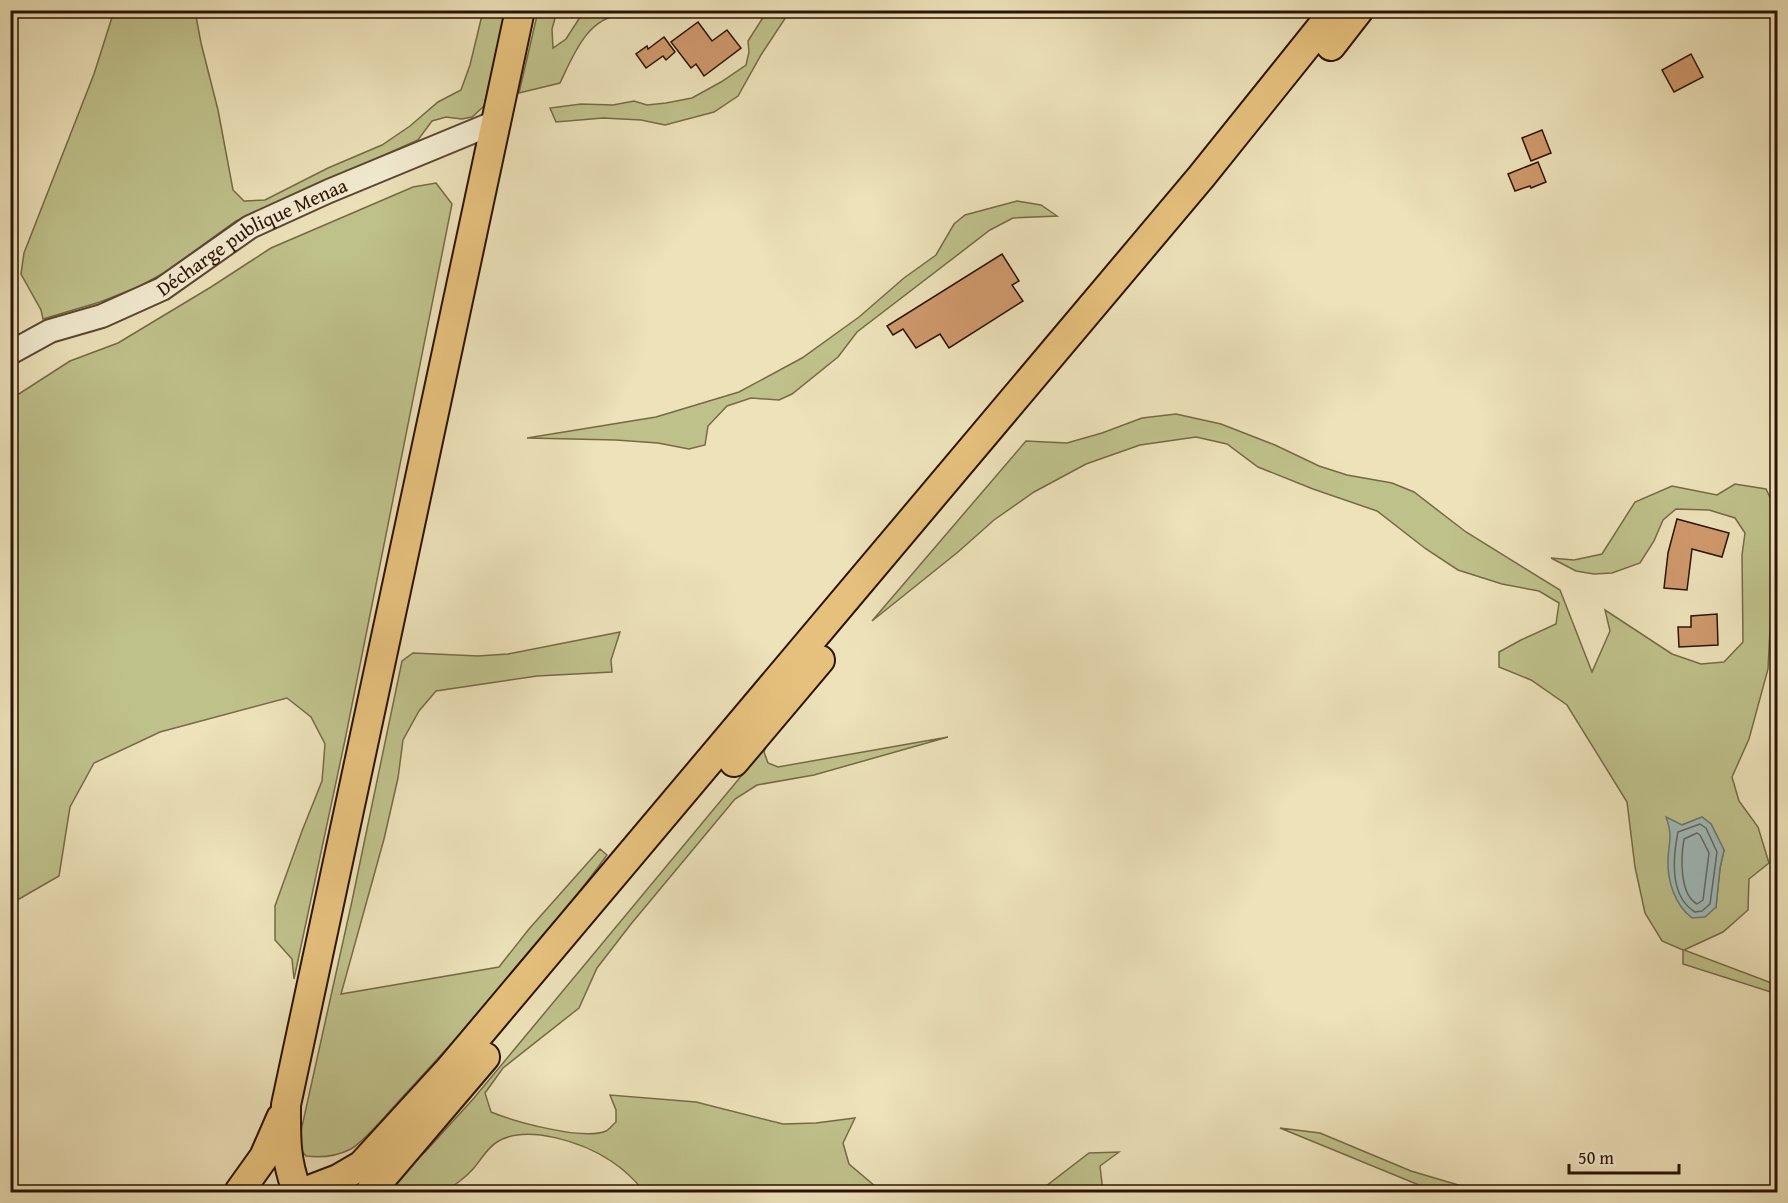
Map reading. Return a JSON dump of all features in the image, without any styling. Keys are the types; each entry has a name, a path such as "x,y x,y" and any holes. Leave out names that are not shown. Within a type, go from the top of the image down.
{"main road":[{"path":"301,1191 288,1167 285,1148 286,1105 520,10"},
{"path":"244,1192 255,1187 276,1184 301,1191 338,1179 362,1165 449,1070 1201,177 1335,10"},
{"path":"370,1192 1213,192 1359,10"},
{"path":"239,1192 264,1157 286,1105"}],"street":[{"name":"Décharge publique Menaa","path":"10,353 50,331 102,316 162,289 250,227 329,191 496,122"}],"green space":[{"path":"774,10 790,11 738,96 714,112 665,125 641,120 603,118 556,122 550,108 581,104 613,105 634,101 647,105 692,98 746,65 749,52 748,41 762,19"},
{"path":"114,11 195,11 218,110 233,190 244,201 265,200 328,168 382,145 410,126 438,102 461,90 470,65 483,11 505,11 484,106 472,117 462,119 446,117 432,121 418,140 236,221 164,273 138,287 100,302 43,319 41,310 21,274 24,253 94,74"},
{"path":"538,11 557,11 552,29 553,48 566,39 584,11 665,11 650,15 611,17 601,22 583,39 560,83 519,93"},
{"path":"436,183 452,204 345,740 294,979 292,959 275,940 275,906 322,781 325,744 311,717 287,698 160,732 94,763 70,807 59,876 12,903 11,908 11,399 70,361 118,343 271,248 413,187"},
{"path":"1017,201 1041,205 1057,216 1013,218 990,230 857,332 838,357 792,394 779,400 751,398 727,406 708,426 705,445 689,449 658,443 616,440 527,438 656,417 739,392 802,358 859,317 904,278 936,255 954,224 965,215"},
{"path":"1176,414 1221,424 1275,445 1319,466 1347,475 1392,483 1414,492 1466,532 1560,590 1592,672 1610,631 1605,610 1672,654 1701,664 1724,662 1743,642 1742,555 1745,533 1735,518 1709,510 1676,509 1663,520 1654,541 1640,563 1612,573 1594,574 1576,571 1551,558 1574,560 1602,554 1635,502 1672,486 1717,495 1735,484 1766,489 1776,510 1768,669 1749,739 1732,777 1739,801 1758,827 1769,863 1749,879 1748,910 1723,932 1684,950 1777,985 1777,994 1683,964 1683,950 1662,941 1645,913 1635,867 1627,802 1567,705 1531,680 1499,667 1499,652 1556,624 1559,603 1539,591 1502,584 1458,570 1426,549 1377,511 1258,467 1227,444 1196,437 1140,445 1086,464 1034,492 994,520 872,621 1026,441 1067,443 1142,418","holes":["1702,817 1711,824 1724,850 1716,907 1671,833 1682,825"]},
{"path":"620,632 611,660 612,672 537,676 436,691 419,711 403,740 398,778 384,839 341,994 499,967 529,929 600,849 607,855 511,975 365,1138 351,1149 340,1153 323,1157 306,1156 300,1149 301,1131 402,661 413,653 478,656 508,654"},
{"path":"948,737 814,775 757,785 735,799 597,968 579,1008 503,1068 485,1093 491,1112 531,1125 581,1134 606,1131 616,1122 616,1110 610,1095 696,1102 783,1124 855,1118 843,1143 849,1164 882,1192 644,1192 625,1171 600,1154 571,1142 524,1134 497,1142 467,1175 444,1191 381,1192 426,1151 474,1098 767,745 764,752 768,763 778,767"},
{"path":"1280,1128 1320,1133 1411,1171 1482,1192 1436,1192"},
{"path":"1119,1152 1100,1166 1103,1192 1025,1192 1046,1186 1089,1153"}],"water":[{"path":"1666,817 1682,825 1702,817 1711,824 1724,850 1716,907 1705,917 1692,918 1686,913 1673,892 1668,867 1670,834"}],"building":[{"path":"698,22 712,41 727,30 741,48 704,76 696,64 691,68 671,42"},
{"path":"664,37 675,52 666,60 663,56 646,68 636,54 647,46 648,49"},
{"path":"1691,54 1703,77 1674,92 1662,70"},
{"path":"1542,130 1551,153 1531,161 1522,138"},
{"path":"1538,162 1546,182 1515,191 1508,174"},
{"path":"1002,254 1019,281 1012,285 1023,301 949,348 940,334 916,348 903,329 893,335 887,326"},
{"path":"1677,519 1729,533 1722,557 1692,549 1687,590 1664,588 1668,553"},
{"path":"1717,614 1718,645 1679,647 1678,627 1691,627 1691,616"}]}
